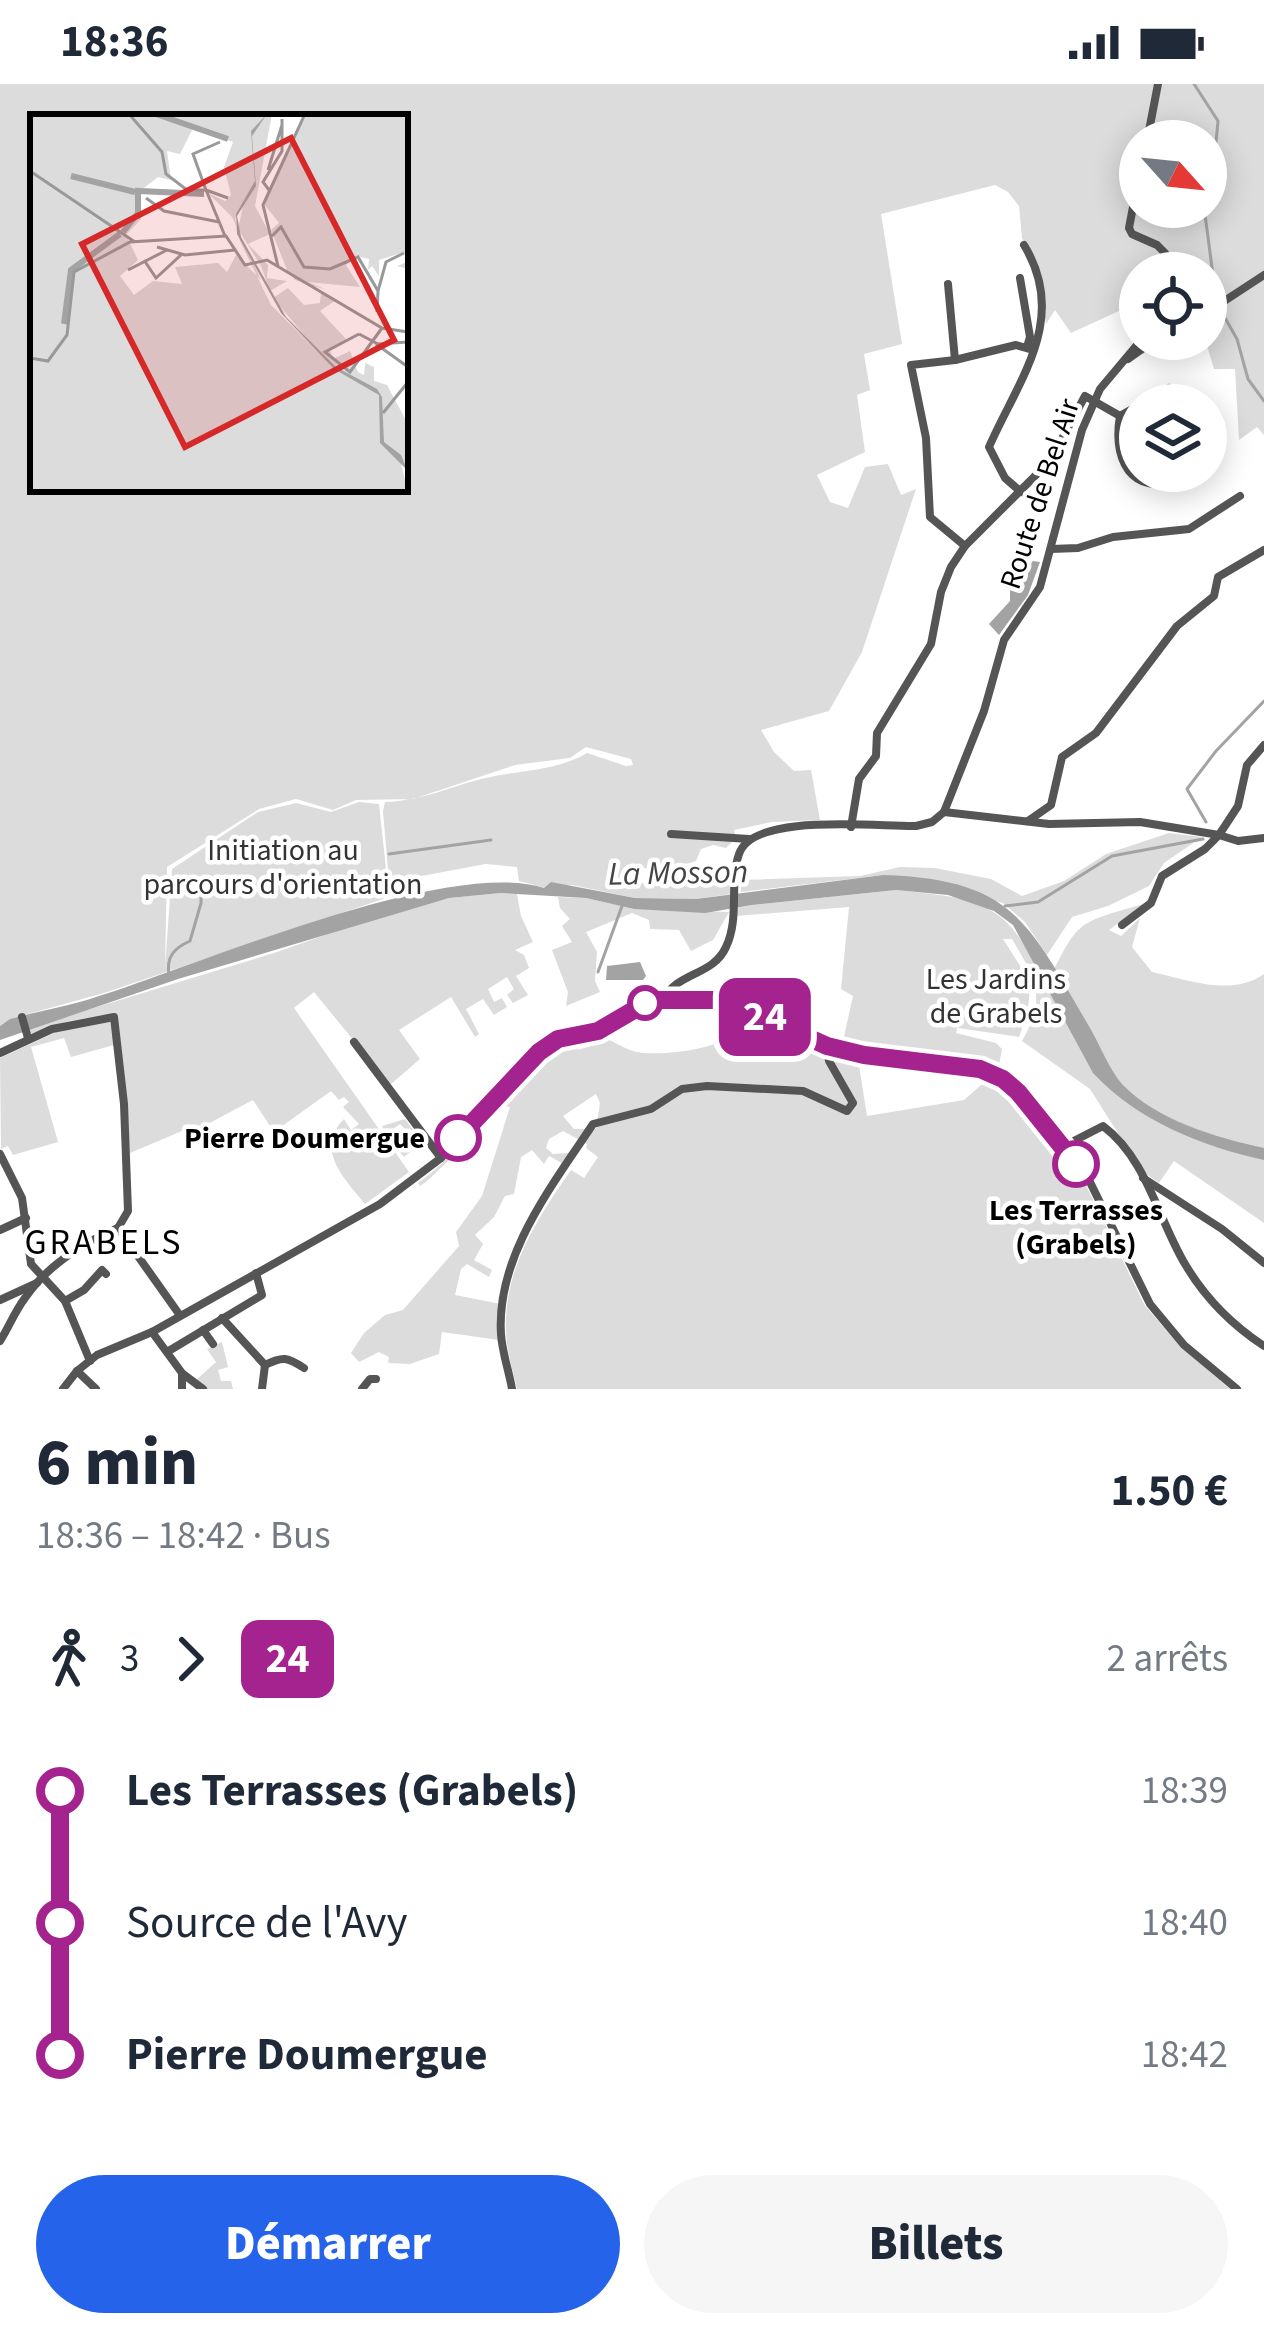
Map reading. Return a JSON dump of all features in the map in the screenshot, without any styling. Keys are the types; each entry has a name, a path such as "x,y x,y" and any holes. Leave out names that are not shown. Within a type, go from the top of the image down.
{"street":[{"path":"1151,120 1158,84"},
{"path":"1129,228 1164,252"},
{"path":"1021,492 1005,478 989,447 1044,319 1039,280 1024,244"},
{"path":"1227,299 1264,275"},
{"path":"1020,278 1030,348"},
{"path":"948,284 956,360"},
{"path":"965,546 931,517 926,438 911,364 956,360 1016,345 1030,348"},
{"name":"Route de Bel Air","path":"944,812 984,711 1004,640 1040,587 1082,430 1094,401 1122,362"},
{"path":"851,827 859,779 876,756 877,734 931,644 941,592 965,546 1021,492 1064,441 1085,396 1119,415"},
{"path":"1051,550 1078,548 1112,537 1189,529 1240,496"},
{"path":"1028,822 1052,805 1061,757 1096,733 1177,626 1214,596 1218,577 1264,550"},
{"path":"1122,925 1151,904 1162,876 1220,835 1238,806 1247,765 1264,746"},
{"path":"671,834 746,842 783,827 928,824 944,812 1028,822 1139,822 1238,841 1264,838"},
{"path":"664,999 672,985 716,962 727,946 736,867 746,842"},
{"path":"63,1389 90,1360 152,1331 380,1204 441,1158 549,1044 598,1031 633,1007 664,999 736,1003 827,1046 991,1074 1018,1092 1088,1178 1150,1304 1184,1345 1237,1389"},
{"path":"0,1053 27,1035 114,1016 124,1104 128,1211 118,1228 89,1240 43,1279 24,1299 0,1341"},
{"path":"22,1017 27,1035"},
{"path":"354,1042 441,1158"},
{"path":"512,1389 501,1333 514,1252 593,1124 650,1109 682,1089 707,1086 803,1091 848,1111 853,1103 829,1061 827,1046"},
{"path":"1062,1147 1103,1126 1119,1138 1161,1207 1182,1261 1208,1298 1264,1346"},
{"path":"0,1154 22,1198 32,1264 65,1301 90,1360"},
{"path":"1142,1177 1264,1263"},
{"path":"0,1230 26,1218"},
{"path":"118,1228 179,1314"},
{"path":"65,1301 102,1270 106,1274"},
{"path":"167,1352 262,1295 256,1273"},
{"path":"0,1300 43,1279"},
{"path":"222,1318 266,1365"},
{"path":"203,1330 213,1344"},
{"path":"152,1331 182,1373 203,1389"},
{"path":"262,1389 266,1365 281,1356 304,1367"},
{"path":"76,1371 95,1389"},
{"path":"182,1373 182,1389"},
{"path":"362,1389 376,1379"}],"green space":[{"name":"Initiation au parcours d'orientation","path":"0,84 1264,84 1264,435 1257,427 1239,440 1235,369 1214,369 1211,360 1227,360 1227,252 1119,252 1119,311 1071,333 1055,310 1046,324 1041,279 1022,238 1019,206 1008,192 995,185 881,214 902,344 864,354 870,390 857,395 865,452 817,475 830,502 848,508 865,467 888,464 901,495 916,489 862,652 829,711 761,730 774,752 794,771 811,770 820,820 734,830 736,838 726,848 701,849 691,863 637,869 633,884 733,878 731,894 635,898 572,885 545,888 519,881 517,867 486,864 389,882 385,802 411,799 356,800 333,810 296,799 259,809 167,867 165,968 172,869 258,812 296,803 331,812 359,802 379,804 389,897 104,993 10,1019 0,1026","holes":["586,747 631,759 633,765 587,753 551,767 486,778 417,798 515,765 570,758"]},
{"path":"1169,833 1202,837 1164,863 1149,886 1072,917 1047,955 1025,922 1003,903 883,875 741,892 741,880 860,876 900,867 991,879 1022,896 1064,881 1106,854"},
{"name":"Les Jardins de Grabels","path":"896,890 952,897 990,910 1019,937 1045,987 1080,929 1103,916 1144,904 1109,930 1121,936 1140,918 1132,947 1152,972 1224,986 1264,974 1264,1223 1174,1161 1159,1183 1142,1171 1090,1089 1022,1041 1034,1013 1035,989 1012,939 1003,939 1025,976 1029,995 1019,1037 958,1028 959,1019 956,1033 996,1043 1002,1049 999,1065 843,1041 853,996 841,989 849,907 736,916 736,908 752,905"},
{"path":"517,894 533,942 515,950 524,955 529,968 516,976 528,995 513,1003 507,995 514,989 507,977 488,989 494,1002 502,998 507,1007 494,1015 483,999 466,1009 479,1034 475,1037 451,997 399,1030 420,1059 390,1085 314,992 294,1008 409,1172 365,1204 341,1174 332,1152 335,1130 344,1119 351,1130 359,1124 343,1107 349,1102 344,1097 339,1100 331,1091 274,1132 253,1100 185,1136 182,1131 130,1153 115,1014 69,1021 30,1034 28,1028 388,913 449,898"},
{"path":"558,897 634,909 729,912 713,940 691,951 679,930 650,929 649,920 632,913 586,932 597,952 595,981 600,992 566,1006 568,992 552,950 572,942 562,926 570,919"},
{"path":"111,1020 114,1045 71,1057 64,1038 31,1047 58,1142 13,1155 8,1146 1,1149 0,1058 65,1028"},
{"path":"747,1026 805,1052 817,1048 858,1059 867,1116 964,1100 990,1077 1007,1086 1083,1179 1145,1306 1181,1347 1230,1389 517,1389 506,1333 516,1267 534,1227 571,1170 584,1178 598,1157 587,1144 563,1131 549,1139 546,1148 553,1154 575,1147 565,1165 549,1156 544,1164 532,1150 521,1157 514,1194 505,1196 494,1217 475,1235 483,1244 474,1260 492,1270 489,1277 467,1264 461,1269 455,1295 501,1304 499,1340 442,1332 439,1354 410,1364 388,1363 389,1357 379,1352 359,1362 351,1353 364,1333 385,1315 403,1310 459,1246 456,1232 482,1196 510,1107 503,1106 480,1128 466,1166 469,1148 462,1148 426,1182 418,1183 454,1152 533,1062 559,1044 594,1036 576,1042 578,1050 609,1040 636,1052 663,1053 711,1045","holes":["596,1094 600,1103 596,1129 574,1129 563,1116"]},
{"path":"405,1119 414,1131 410,1139 415,1142 418,1137 421,1143 404,1157 392,1142 406,1130 400,1124 386,1134 382,1126"},
{"path":"222,1342 228,1367 218,1370 221,1381 231,1381 233,1389 206,1389 196,1380 216,1362 207,1349"}],"shaded area":[{"path":"1033,561 1040,562 1028,595 999,635 989,624 1010,601 1010,590"},
{"path":"883,875 962,886 1013,914 1050,961 1122,1084 1169,1117 1264,1148 1264,1160 1172,1129 1111,1090 1093,1073 1013,925 994,911 948,895 896,890 705,913 501,893 449,898 178,979 0,1040 0,1026 10,1019 88,1000 324,918 448,887 502,882 544,888 551,882 635,898 696,899"},
{"path":"640,962 646,976 643,980 606,980 607,966"}],"waterway":[{"path":"1194,84 1217,120"},
{"path":"1207,228 1210,252"},
{"path":"1227,321 1248,379 1264,401"},
{"path":"1206,822 1187,789 1264,701"},
{"path":"1005,906 1038,902 1112,856 1203,839"},
{"path":"389,854 491,840"},
{"path":"169,975 172,954 190,941 201,888"},
{"name":"La Mosson","path":"598,972 622,906"}],"bus line":[{"name":"24","path":"458,1138 539,1052 558,1039 598,1031 651,1000 725,1000 827,1046 980,1069 1003,1079 1076,1164"}],"place":[{"name":"Pierre Doumergue","path":"458,1138"},
{"name":"Les Terrasses (Grabels)","path":"1076,1164"}],"district":[{"name":"GRABELS","path":"104,1242"}]}
